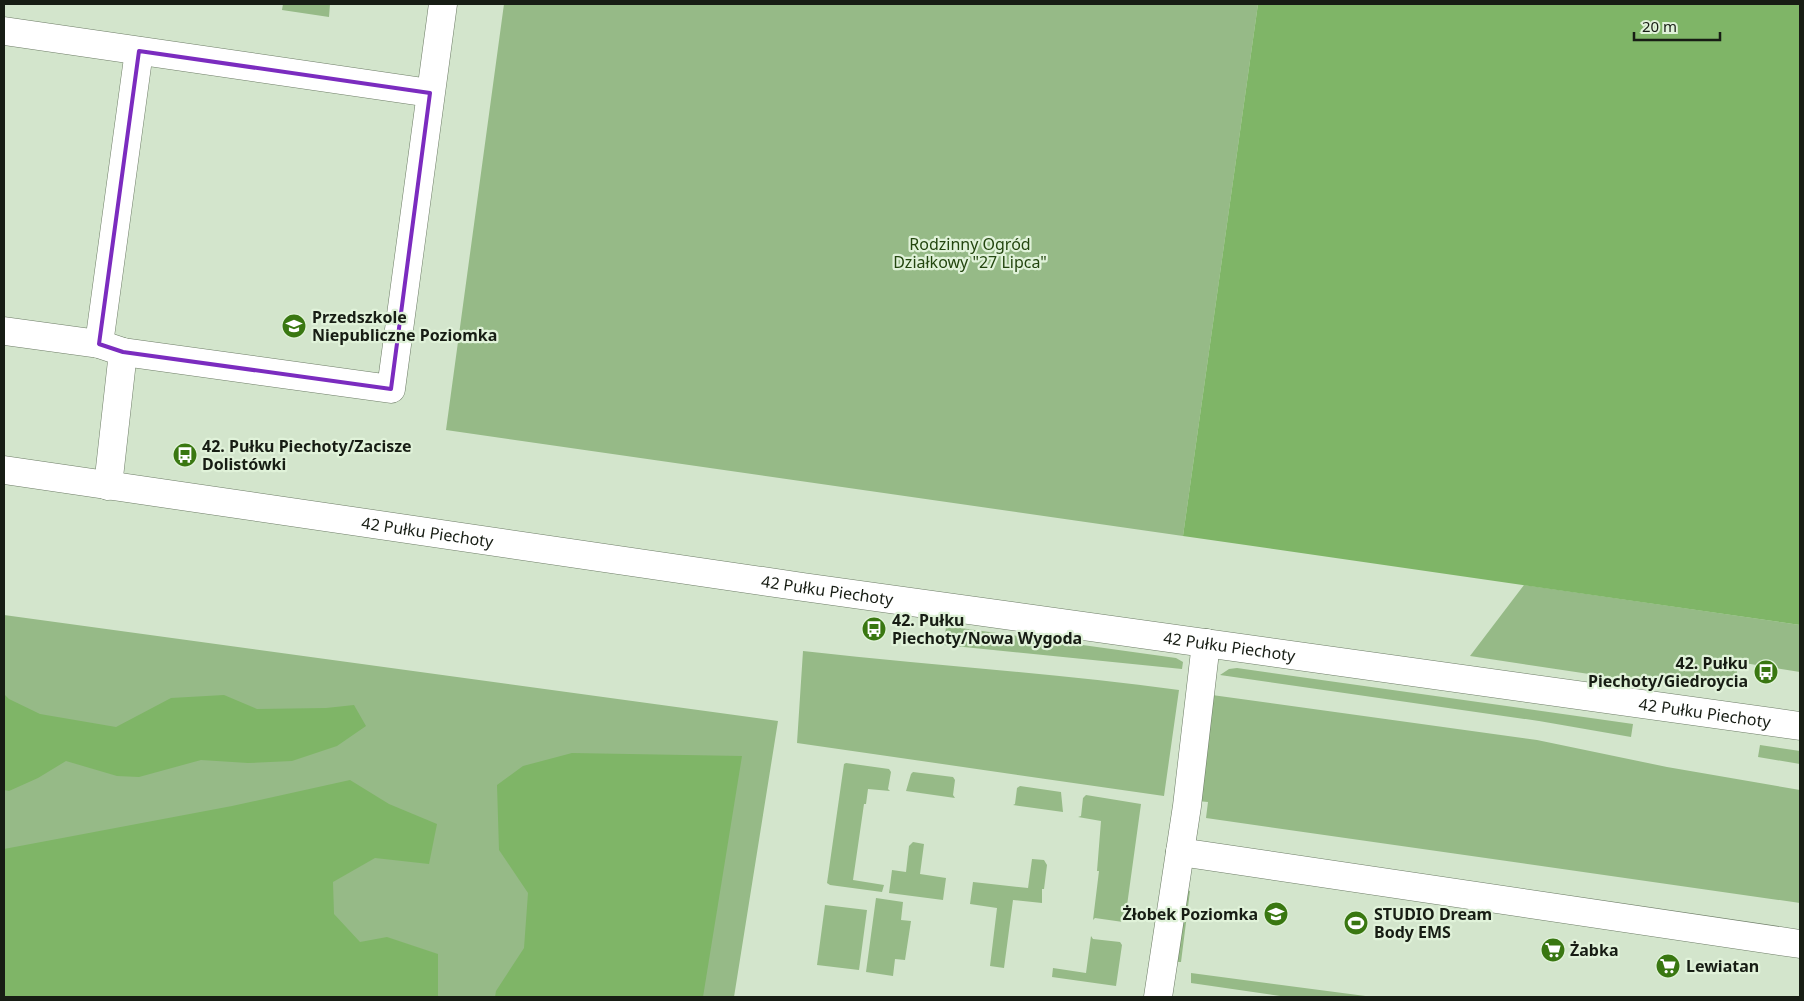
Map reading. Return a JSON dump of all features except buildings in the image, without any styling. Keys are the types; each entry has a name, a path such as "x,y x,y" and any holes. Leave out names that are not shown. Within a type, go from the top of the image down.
{"street":[{"path":"4,331 391,389 443,4"},
{"path":"4,31 430,93"},
{"path":"108,486 114,431 111,348 139,51"},
{"name":"42 Pułku Piechoty","path":"4,470 1206,643 1800,726"},
{"path":"1158,997 1180,852 1206,643"},
{"path":"1180,852 1800,944"}],"highlighted area":[{"path":"139,51 430,93 391,389 123,352 99,344"}],"green space":[{"path":"283,4 330,4 329,17 282,10"},
{"name":"Rodzinny Ogród Działkowy \"27 Lipca\"","path":"504,4 1258,4 1183,536 446,430"},
{"path":"1258,4 1800,4 1800,625 1183,536"},
{"path":"1524,585 1800,625 1800,672 1738,662 1736,682 1716,680 1656,684 1470,656"},
{"path":"4,615 778,721 734,997 4,997"},
{"path":"946,626 1176,658 1183,662 1182,669 944,645"},
{"path":"803,651 1179,690 1164,796 797,743"},
{"path":"1237,668 1633,724 1631,737 1539,721 1220,675 1229,669"},
{"path":"4,694 9,699 40,714 116,727 171,698 224,695 257,709 326,708 354,705 366,726 337,746 292,761 248,763 201,760 139,777 117,776 66,761 38,778 9,791 4,790"},
{"path":"1212,695 1537,740 1667,767 1800,790 1800,903 1206,818 1208,802 1197,801"},
{"path":"1760,745 1800,751 1800,764 1758,757"},
{"path":"572,753 742,756 703,997 495,997 496,991 524,948 528,893 499,850 497,785 523,766"},
{"path":"844,764 889,769 891,772 888,789 890,791 868,789 866,804 864,804 853,880 884,885 882,892 827,883"},
{"path":"913,772 953,777 955,780 953,795 955,798 906,791"},
{"path":"350,780 389,804 437,824 429,864 375,858 333,882 334,914 360,942 387,937 438,954 438,997 4,997 4,849 232,806"},
{"path":"1020,786 1061,792 1063,812 1013,805 1015,804 1017,788"},
{"path":"1086,795 1141,804 1125,920 1123,922 1095,918 1093,920 1099,871 1097,871 1101,821 1078,817 1081,816 1083,798"},
{"path":"913,842 924,844 920,874 946,878 943,900 889,893 892,870 906,872 909,846"},
{"path":"1032,859 1044,860 1047,865 1044,889 1042,889 1042,903 1013,900 1004,968 990,966 997,908 970,904 973,882 1028,888"},
{"path":"1186,890 1190,891 1181,962 1175,962"},
{"path":"876,898 903,902 901,920 911,921 905,960 895,959 893,976 866,972"},
{"path":"825,905 867,910 859,970 817,965"},
{"path":"1091,936 1093,939 1120,942 1122,945 1116,986 1052,977 1053,968 1086,973"},
{"path":"1191,973 1373,997 1287,997 1191,983"}],"place":[{"name":"Przedszkole Niepubliczne Poziomka","path":"294,326"},
{"name":"42. Pułku Piechoty/Zacisze Dolistówki","path":"185,455"},
{"name":"42. Pułku Piechoty/Nowa Wygoda","path":"874,629"},
{"name":"42. Pułku Piechoty/Giedroycia","path":"1766,672"},
{"name":"Żłobek Poziomka","path":"1276,914"},
{"name":"STUDIO Dream Body EMS","path":"1356,923"},
{"name":"Żabka","path":"1553,950"},
{"name":"Lewiatan","path":"1668,966"}]}
